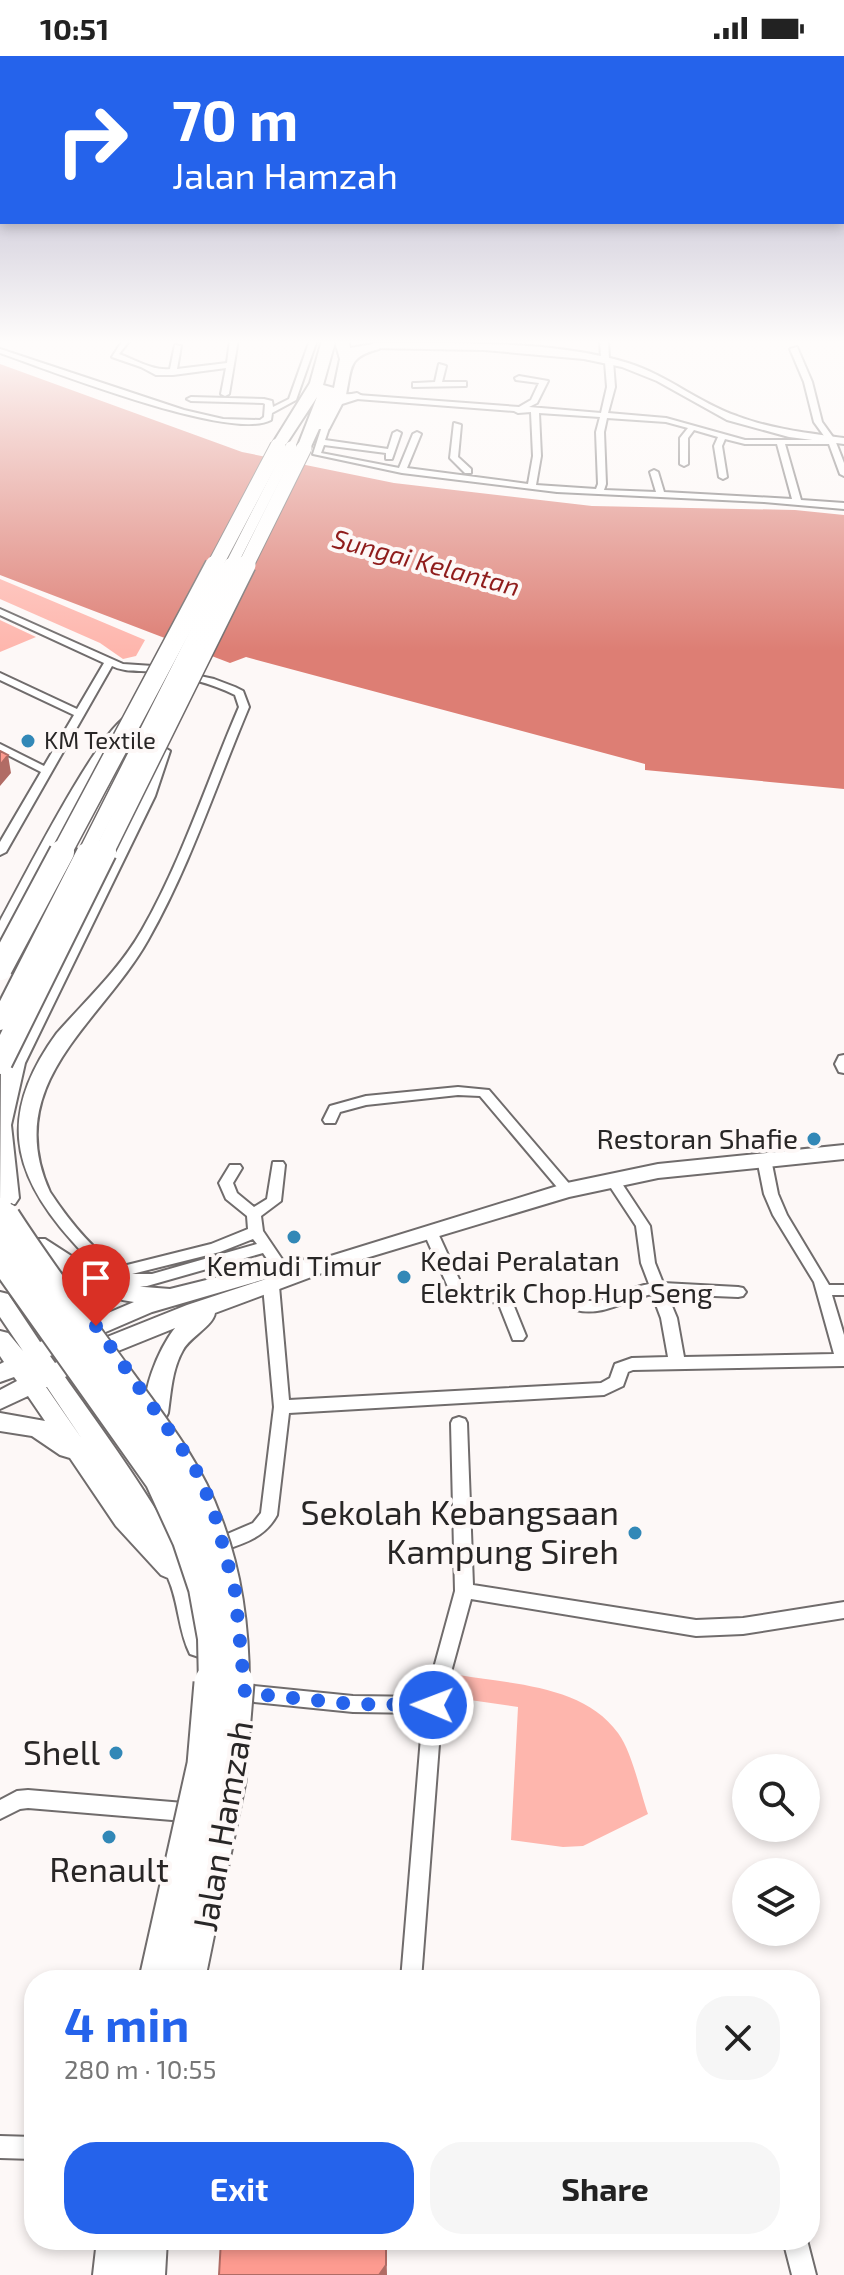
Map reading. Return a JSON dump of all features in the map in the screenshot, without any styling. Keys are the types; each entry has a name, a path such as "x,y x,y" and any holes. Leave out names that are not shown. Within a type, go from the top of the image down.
{"highway":[{"path":"0,968 133,718 302,444"},
{"path":"0,1062 170,721 302,444"},
{"path":"0,941 107,747 133,718"},
{"path":"170,721 145,796 13,1063 1,1134 2,1200 175,1457 209,1527 226,1580 234,1629 235,1727 227,1780 187,1970"},
{"path":"0,1253 160,1479 188,1540 204,1588 213,1638 214,1699 210,1739 161,1970"},
{"path":"115,2275 117,2250"},
{"path":"143,2275 145,2250"}],"main road":[{"path":"0,1021 302,444"},
{"path":"38,1244 97,1286 113,1292 151,1296 185,1294 276,1277 612,1179 844,1152"},
{"name":"Jalan Hamzah","path":"2,1200 38,1244 194,1466 224,1543 238,1608 245,1693 236,1781 198,1970"},
{"path":"157,1413 162,1372 169,1350 180,1334 232,1299 276,1277"},
{"path":"0,1400 27,1370 185,1294"},
{"path":"103,1336 232,1299"},
{"path":"0,1300 27,1370"},
{"path":"0,1339 27,1370 125,1519 184,1583"},
{"name":"Jalan Hamzah","path":"27,1370 101,1447 163,1539 184,1583 199,1642 202,1699 196,1759 148,1970"},
{"path":"101,1447 94,1416 107,1398 122,1393 134,1394 157,1413"},
{"path":"0,1422 28,1425 51,1435 96,1478"},
{"path":"100,2275 103,2250"},
{"path":"156,2275 158,2250"}],"street":[{"path":"308,444 321,456 402,471 470,472 531,487 844,506"},
{"path":"343,444 364,451 390,451"},
{"path":"384,468 393,444"},
{"path":"402,471 413,444"},
{"path":"455,444 454,458 470,472"},
{"path":"531,487 539,449 537,444"},
{"path":"599,491 600,444"},
{"path":"684,444 684,464"},
{"path":"719,444 723,477"},
{"path":"773,444 789,444"},
{"path":"781,444 797,501"},
{"path":"837,444 844,474"},
{"path":"654,472 661,495"},
{"path":"0,612 109,663 210,681 239,693 244,707 180,861 139,947 114,981 36,1071 26,1093 20,1138 28,1169 64,1223 89,1252 128,1280 144,1281 266,1247"},
{"path":"0,852 109,663"},
{"path":"0,676 79,714"},
{"path":"0,747 46,771"},
{"path":"844,1059 844,1069"},
{"path":"330,1120 335,1109 360,1099 411,1098 463,1091 484,1093 492,1098 567,1190"},
{"path":"282,1407 448,1395 604,1389 617,1382 619,1372 626,1365 844,1360 815,1268 780,1215 771,1194 764,1159"},
{"path":"254,1214 274,1201 278,1165"},
{"path":"224,1543 259,1528 267,1521 282,1407 276,1277 266,1247 256,1232 254,1214 231,1196 226,1183 235,1168"},
{"path":"612,1179 643,1226 648,1263 669,1318 677,1363"},
{"path":"430,1231 458,1294 469,1299 493,1294 504,1298 518,1336"},
{"path":"116,1273 215,1248 256,1232"},
{"path":"581,1306 605,1305 634,1292 657,1288 738,1292"},
{"path":"823,1290 844,1290"},
{"path":"412,1970 433,1705 464,1591 459,1423"},
{"path":"464,1591 696,1628 743,1626 844,1610"},
{"path":"245,1693 353,1704 433,1705"},
{"path":"3,1807 28,1799 184,1812"},
{"path":"0,2147 24,2148"},
{"path":"798,2250 804,2275"}],"shaded area":[{"path":"0,579 145,640 136,656 123,659 100,643 0,599"},
{"path":"0,620 36,637 0,652"},
{"path":"459,1675 545,1689 586,1705 604,1717 627,1750 648,1814 583,1846 563,1847 511,1840 518,1707 456,1698"}],"water":[{"name":"Sungai Kelantan","path":"0,444 219,444 242,452 394,483 592,506 795,510 844,515 844,789 645,770 645,764 246,657 230,663 0,575"}],"building":[{"path":"0,751 8,755 0,765"},
{"path":"220,2250 386,2250 386,2265 379,2275 219,2275"}],"place":[{"name":"KM Textile","path":"28,741"},
{"name":"Restoran Shafie","path":"814,1139"},
{"name":"Kemudi Timur","path":"294,1237"},
{"name":"Kedai Peralatan Elektrik Chop Hup Seng","path":"404,1277"},
{"name":"Sekolah Kebangsaan Kampung Sireh","path":"635,1533"},
{"name":"Shell","path":"116,1753"},
{"name":"Renault","path":"109,1837"}],"route":[{"path":"96,1326 194,1466 213,1508 238,1608 245,1693 353,1704 433,1705"}]}
